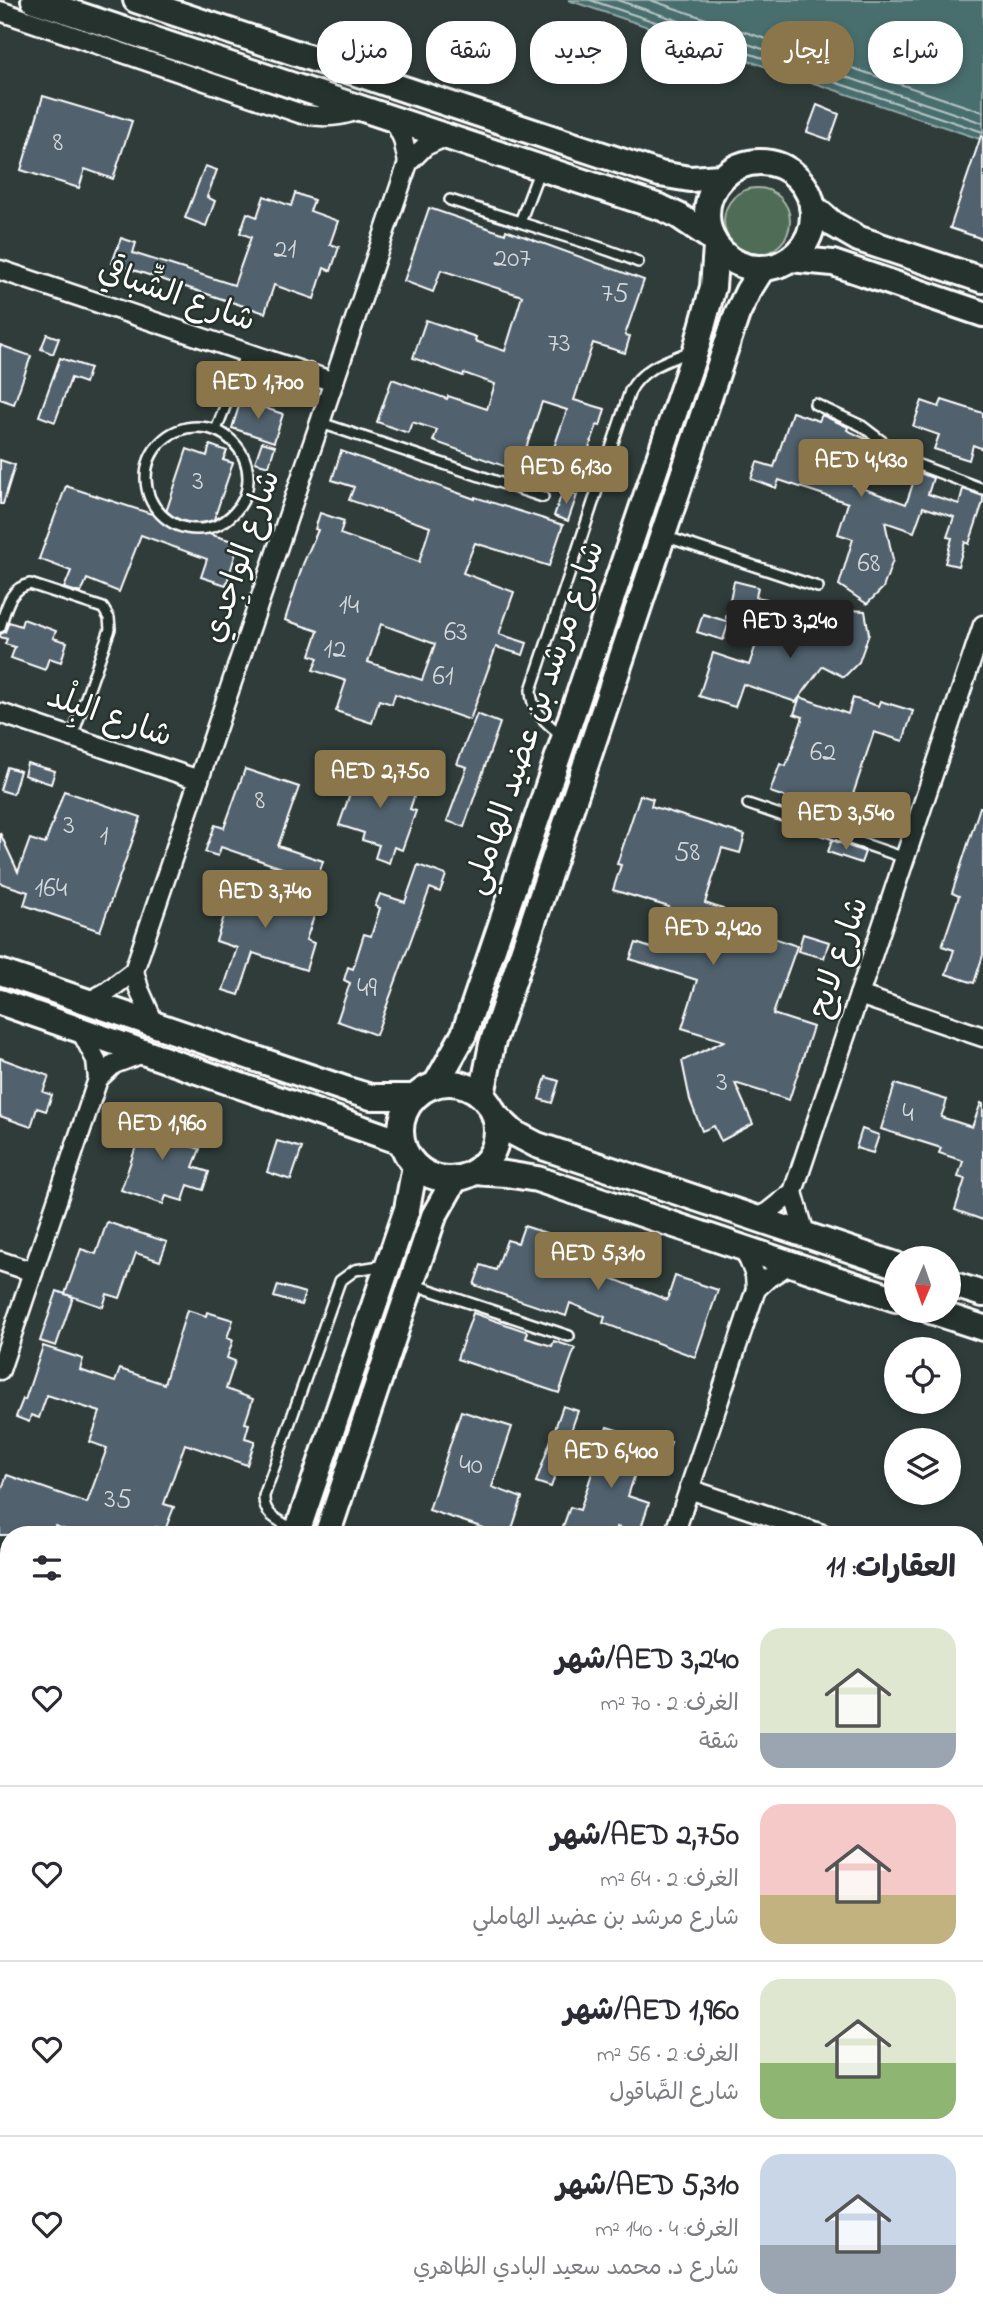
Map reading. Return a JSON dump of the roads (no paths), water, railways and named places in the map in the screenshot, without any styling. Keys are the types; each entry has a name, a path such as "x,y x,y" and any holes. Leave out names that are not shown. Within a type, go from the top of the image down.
{"street":[{"path":"34,0 662,208 695,226 729,259 745,267 762,269 777,266 790,259 807,241 813,218 812,206 802,182 782,167 756,162 732,170 721,177 709,195 706,216 713,242"},
{"path":"136,0 660,174 690,179 721,177"},
{"path":"0,11 302,114 332,117 363,108"},
{"path":"393,118 403,139 408,163"},
{"path":"408,163 425,146 447,136"},
{"name":"شارع الواجِدي","path":"134,971 408,163"},
{"path":"812,206 833,225 859,239 983,280"},
{"name":"شارع مرشد بن عضيد الهاملي","path":"436,1084 464,1034 696,349 711,300 715,274 713,242"},
{"path":"790,259 833,263 983,314"},
{"name":"شارع مرشد بن عضيد الهاملي","path":"488,1105 492,1044 737,314 762,269"},
{"name":"شارع الشِّباقي","path":"0,270 334,382"},
{"name":"شارع لايح","path":"793,1192 983,625"},
{"name":"شارع البِلْد","path":"0,713 199,780"},
{"path":"88,1002 134,971 138,989 154,1023"},
{"path":"0,972 372,1097 413,1097"},
{"path":"50,1019 43,1012 42,1002 46,996 61,993"},
{"path":"859,995 983,1037"},
{"path":"0,1002 401,1142"},
{"path":"0,1370 98,1079 96,1060 80,1031"},
{"path":"98,1079 114,1064 143,1052"},
{"path":"884,1260 537,1145 514,1133 468,1086 452,1082 436,1084 413,1097 404,1111 400,1126 401,1142 406,1155 426,1174 440,1178 506,1174 537,1179 884,1295"},
{"path":"330,1526 435,1216 465,1175 490,1157 496,1143 497,1129 488,1105"},
{"path":"299,1526 407,1209 415,1166"},
{"path":"754,1219 768,1212 793,1192 806,1234"},
{"path":"677,1526 756,1289 755,1275 744,1248"},
{"path":"0,1261 33,1272"},
{"path":"756,1289 790,1264"},
{"path":"961,1287 983,1294"},
{"path":"961,1321 983,1328"},
{"path":"689,1489 798,1526"}],"lane":[{"path":"520,222 541,167"},
{"path":"450,200 638,262"},
{"path":"565,738 536,712 531,690 629,391 648,369 696,349"},
{"path":"216,430 246,352"},
{"path":"815,404 862,426 908,461 983,489"},
{"path":"321,423 543,497"},
{"path":"192,426 216,430 236,444 247,466 247,491 235,513 214,526 189,528 166,519 150,500 145,476 151,453 168,434 192,426"},
{"path":"664,536 818,587"},
{"path":"0,627 12,593 22,585 30,584 103,608 109,618 110,629 72,737"},
{"path":"748,804 905,858"},
{"path":"286,1526 269,1515 264,1506 264,1496 340,1281 355,1270 388,1265"},
{"path":"412,1284 569,1336"}],"water":[{"path":"568,0 983,0 983,140 817,84 854,84 854,21 761,21 761,65 747,60 747,21 641,21 641,25"}]}
